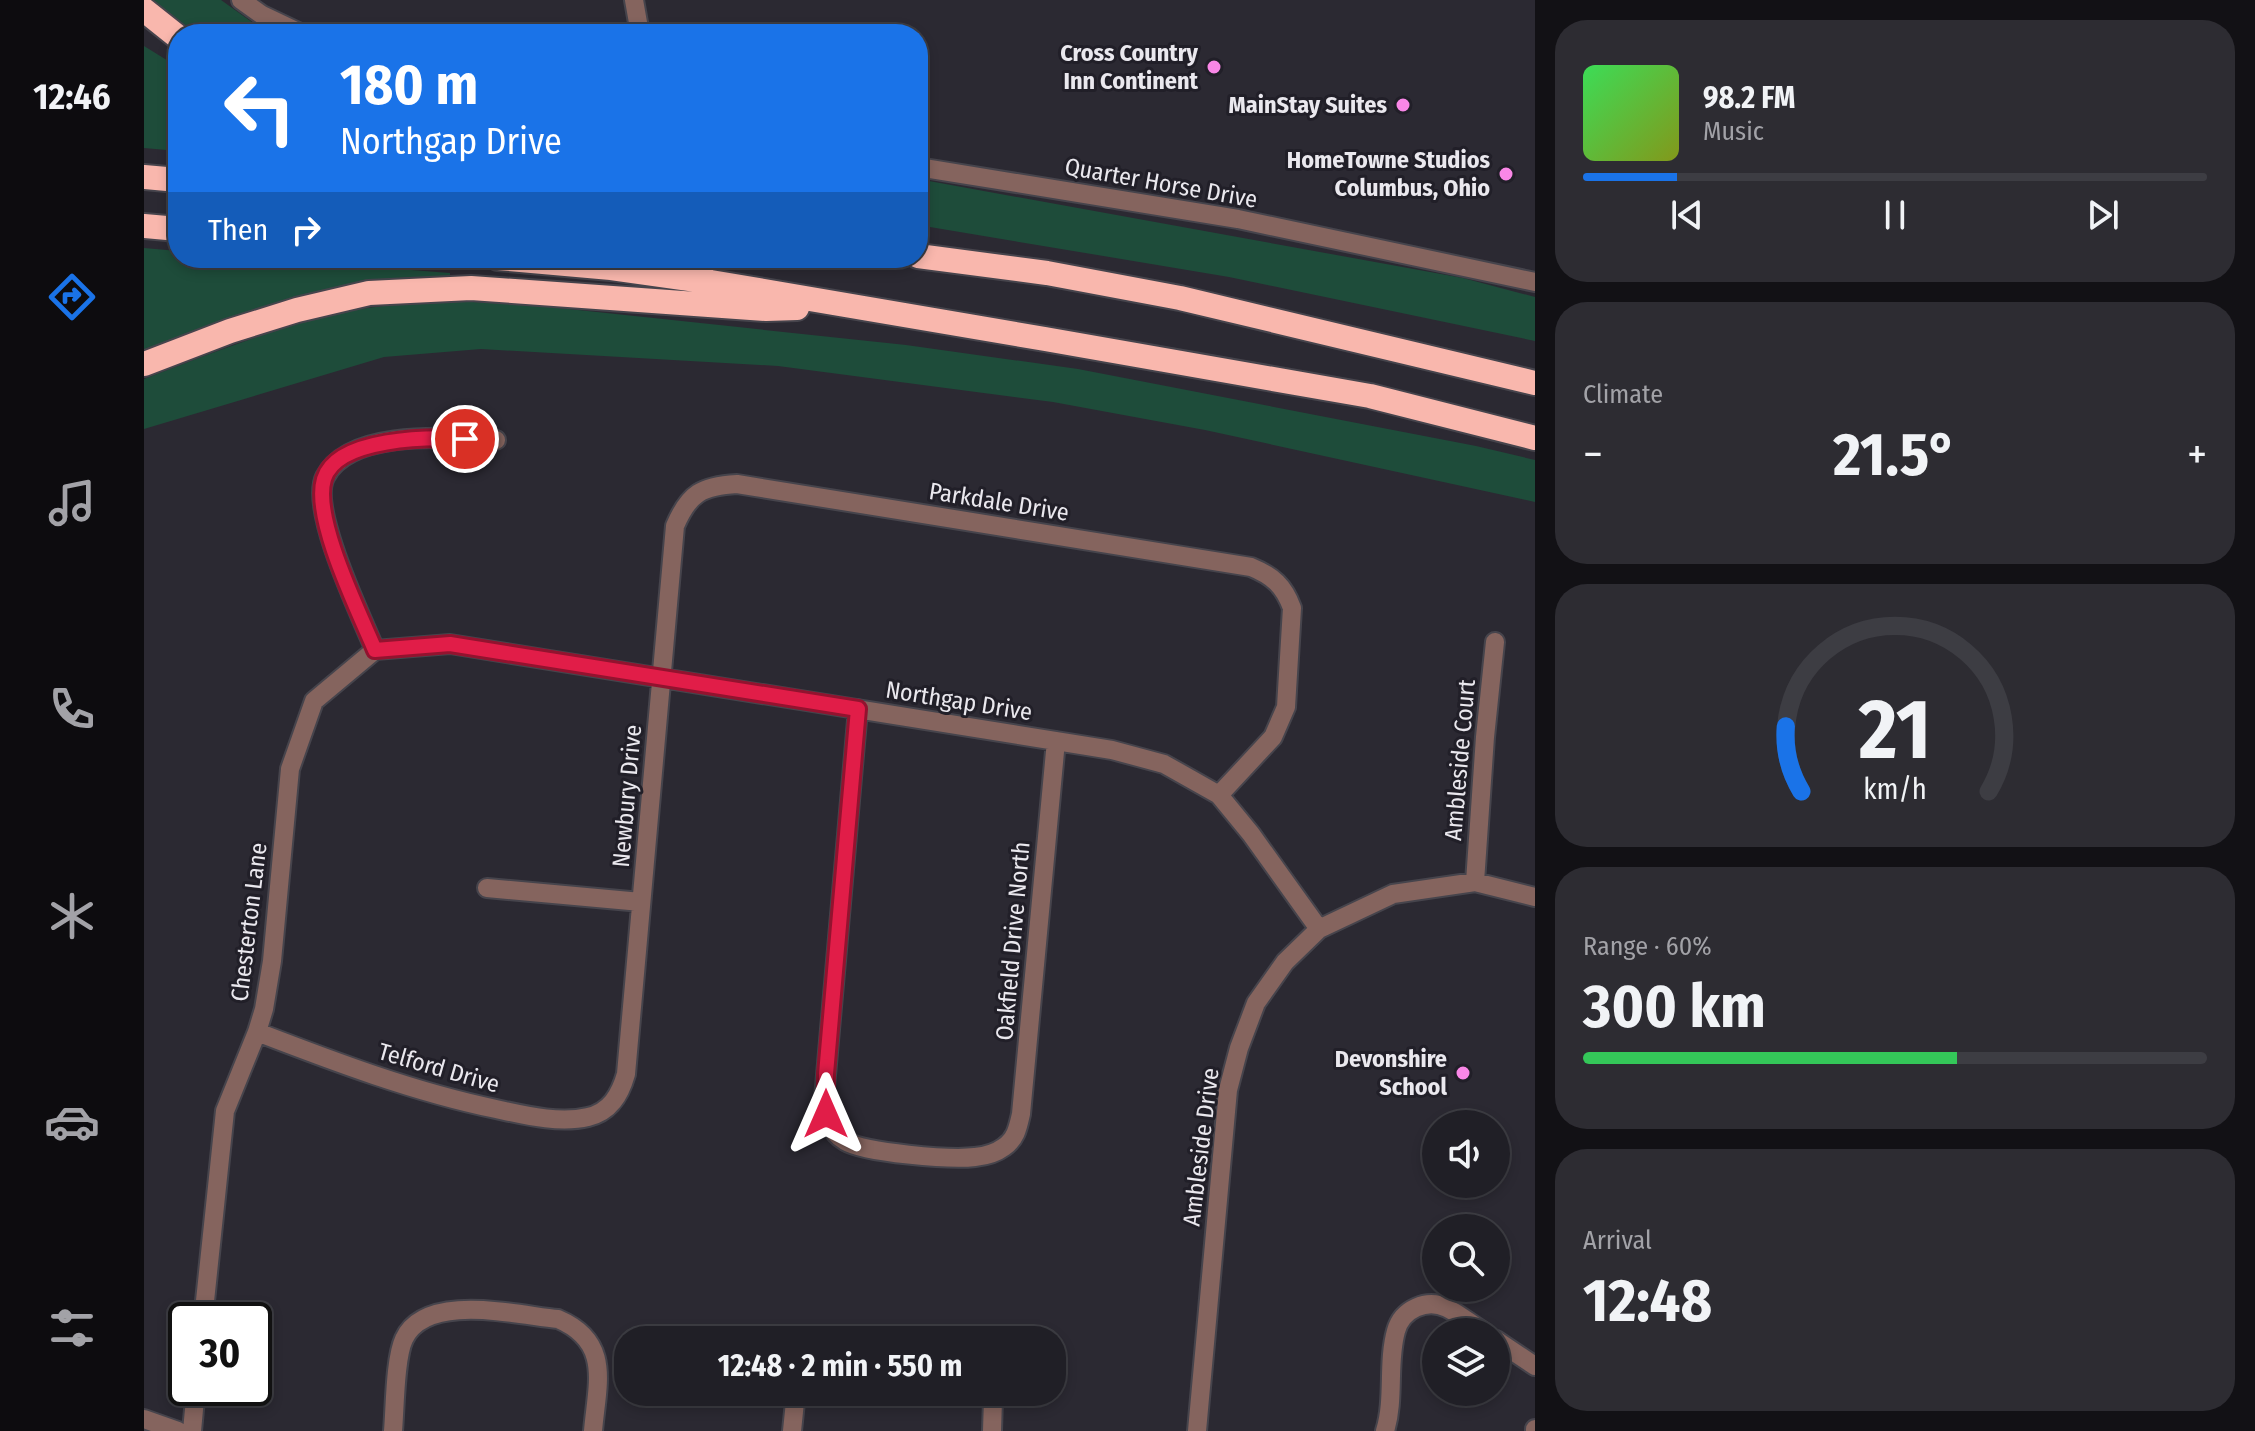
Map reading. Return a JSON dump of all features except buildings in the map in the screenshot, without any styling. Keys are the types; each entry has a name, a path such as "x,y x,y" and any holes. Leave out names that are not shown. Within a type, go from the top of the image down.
{"highway":[{"path":"144,10 168,29"},
{"path":"144,177 168,179"},
{"path":"144,226 168,228"},
{"path":"928,257 1047,273 1180,298 1535,383"},
{"path":"611,268 697,280 1370,396 1535,438"},
{"path":"144,364 283,314 369,293 471,288 766,309 857,307"}],"street":[{"path":"241,0 281,24"},
{"path":"634,0 638,24"},
{"name":"Quarter Horse Drive","path":"928,169 1238,219 1535,282"},
{"path":"375,650 338,561 323,511 324,478 341,457 381,442 434,438 496,440"},
{"name":"Parkdale Drive","path":"695,494 715,485 737,484 1251,567 1272,576 1287,593 1292,608 1286,707 1273,737 1219,795"},
{"name":"Newbury Drive","path":"611,1105 626,1074 675,526 682,508 695,494"},
{"name":"Ambleside Court","path":"1475,882 1495,642"},
{"name":"Northgap Drive","path":"375,650 450,644 1112,750 1164,764 1219,795 1319,929"},
{"name":"Chesterton Lane","path":"205,1302 225,1111 257,1032 272,961 290,769 314,701 375,650"},
{"name":"Oakfield Drive North","path":"858,709 824,1098 829,1122 846,1142 871,1150 964,1158 989,1154 1010,1142 1015,1134 1021,1114 1056,741"},
{"name":"Ambleside Drive","path":"1197,1431 1228,1090 1256,1003 1285,962 1319,929 1393,894 1475,882 1535,897"},
{"path":"487,888 641,902"},
{"name":"Telford Drive","path":"257,1032 348,1067 443,1098 520,1115 586,1118 611,1105"},
{"path":"1385,1431 1396,1330 1401,1321 1424,1304 1446,1307 1463,1318"},
{"path":"393,1431 403,1341 413,1325 431,1314 453,1309 558,1319 575,1326 594,1349 598,1367 593,1431"},
{"path":"1510,1349 1535,1366"},
{"path":"192,1431 194,1406"},
{"path":"792,1431 795,1406"},
{"path":"992,1431 993,1406"},
{"path":"144,1419 178,1431"}],"green space":[{"path":"152,0 221,0 255,24 184,24"},
{"path":"144,46 168,61 168,150 144,148"},
{"path":"928,181 1463,278 1535,297 1535,341 1229,277 928,227"},
{"path":"144,248 168,250 168,268 385,268 450,273 450,280 144,355"},
{"path":"437,300 531,305 906,345 1078,369 1535,460 1535,502 1205,430 1053,402 778,366 481,349 384,357 144,429 144,379 303,322 367,308"}],"place":[{"name":"Cross Country Inn Continent","path":"1214,67"},
{"name":"MainStay Suites","path":"1403,105"},
{"name":"HomeTowne Studios Columbus, Ohio","path":"1506,174"},
{"name":"Devonshire School","path":"1463,1073"}],"route":[{"path":"465,439 381,442 341,457 324,478 323,511 338,561 375,650 450,644 858,709 824,1098 826,1114"}]}
